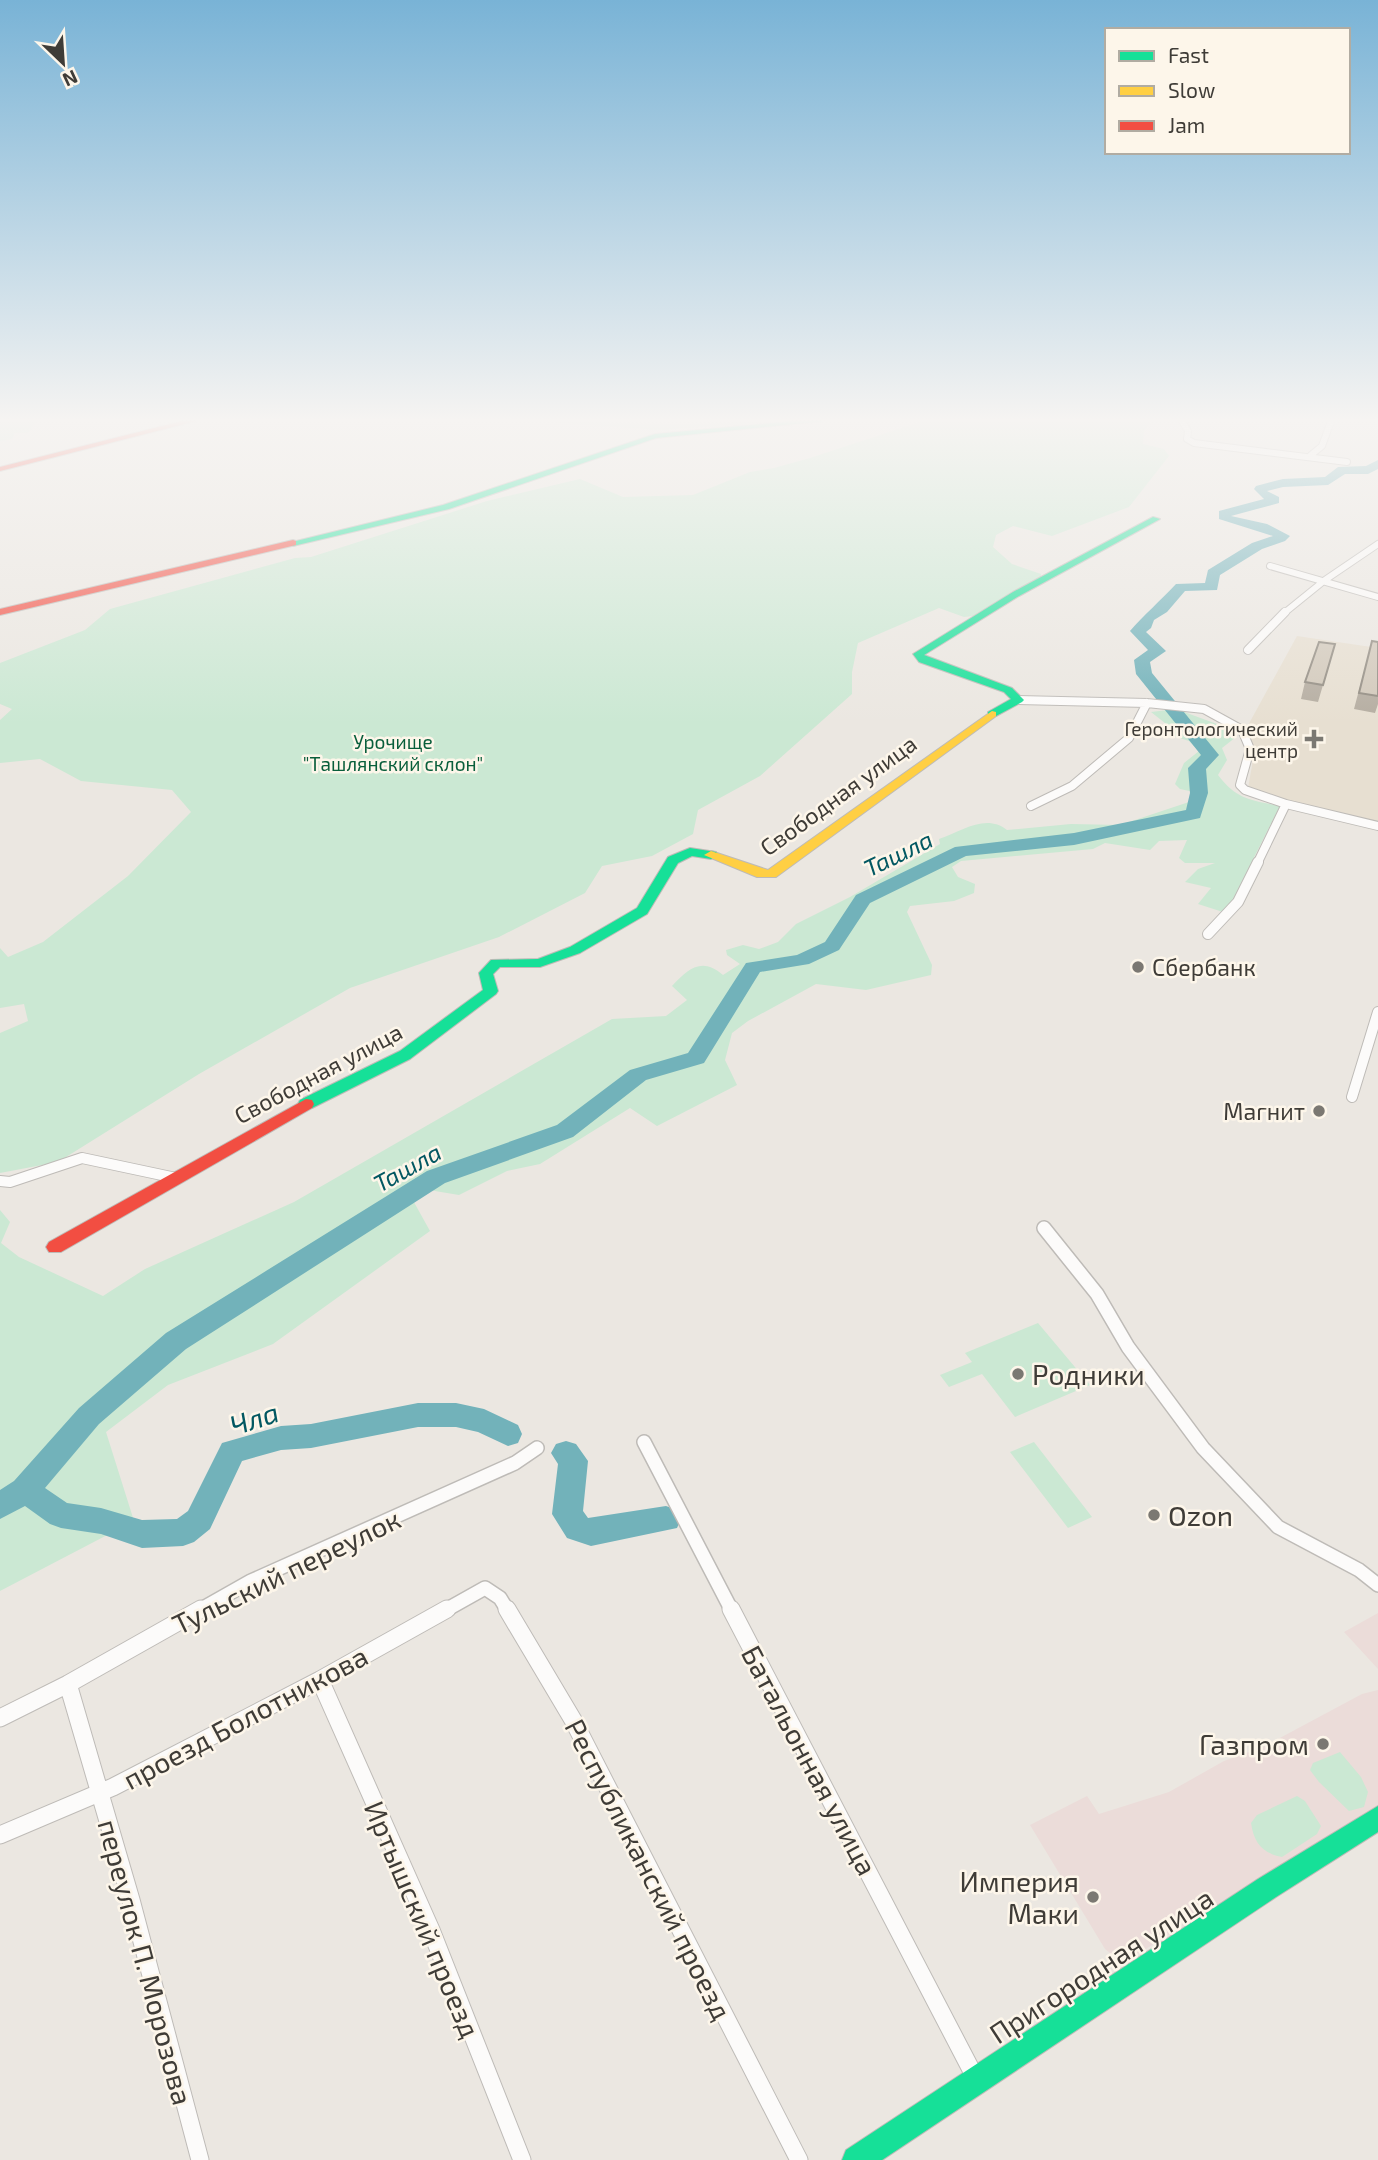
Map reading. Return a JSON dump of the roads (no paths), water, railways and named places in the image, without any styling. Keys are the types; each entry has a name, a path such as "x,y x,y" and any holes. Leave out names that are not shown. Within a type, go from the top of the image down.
{"street":[{"path":"0,612 387,522"},
{"path":"1151,522 1016,594 918,654 923,660 1008,691 1018,700 1147,703 1204,709 1242,730 1250,749 1241,785 1252,794 1378,826"},
{"path":"1248,650 1265,630 1321,581 1378,544"},
{"path":"1270,566 1378,597"},
{"name":"Свободная улица","path":"55,1247 299,1107 405,1055 491,991 486,973 496,963 524,966 554,960 628,921 647,906 663,869 685,853 698,852 762,874 771,874 985,717 1018,700"},
{"path":"1031,806 1072,786 1129,738 1147,703"},
{"path":"1208,934 1238,902 1286,804"},
{"path":"1352,1097 1378,1012"},
{"path":"0,1181 10,1182 82,1158 176,1178"},
{"path":"1044,1228 1097,1294 1128,1347 1203,1448 1278,1527 1359,1570 1378,1585"},
{"name":"Батальонная улица","path":"644,1442 976,2079"},
{"name":"Тульский переулок","path":"0,1718 68,1684 251,1581 515,1463 537,1448"},
{"name":"проезд Болотникова","path":"0,1835 100,1792 320,1680 485,1588"},
{"name":"Республиканский проезд","path":"485,1588 500,1598 573,1720 799,2160"},
{"name":"Иртышский проезд","path":"320,1680 430,1930 523,2160"},
{"name":"переулок П. Морозова","path":"68,1684 200,2160"},
{"name":"Пригородная улица","path":"856,2160 1378,1818"}],"waterway":[{"name":"Ташла","path":"25,1490 89,1416 176,1341 436,1177 565,1131 638,1075 696,1058 753,967 802,960 832,946 863,899 962,851 1074,839 1194,814 1199,793 1197,768 1210,755 1144,674 1142,660 1158,651 1137,631 1146,625 1147,618 1162,609 1181,587 1212,587 1213,573 1257,546 1283,536 1262,527 1238,522"},
{"name":"Чла","path":"25,1490 61,1515 101,1521 142,1534 183,1532 199,1520 232,1452 281,1438 311,1436 418,1415 456,1415 484,1421 508,1434"},
{"name":"Чла","path":"566,1453 573,1461 567,1514 578,1528 591,1532 666,1519"},
{"name":"Ташла","path":"0,1506 25,1490"}],"place":[{"name":"Геронтологический центр","path":"1314,739"},
{"name":"Сбербанк","path":"1138,967"},
{"name":"Магнит","path":"1319,1111"},
{"name":"Родники","path":"1018,1374"},
{"name":"Ozon","path":"1154,1515"},
{"name":"Газпром","path":"1323,1744"},
{"name":"Империя Маки","path":"1093,1897"}],"park label":[{"name":"Урочище \"Ташлянский склон\"","path":"393,752"}]}
